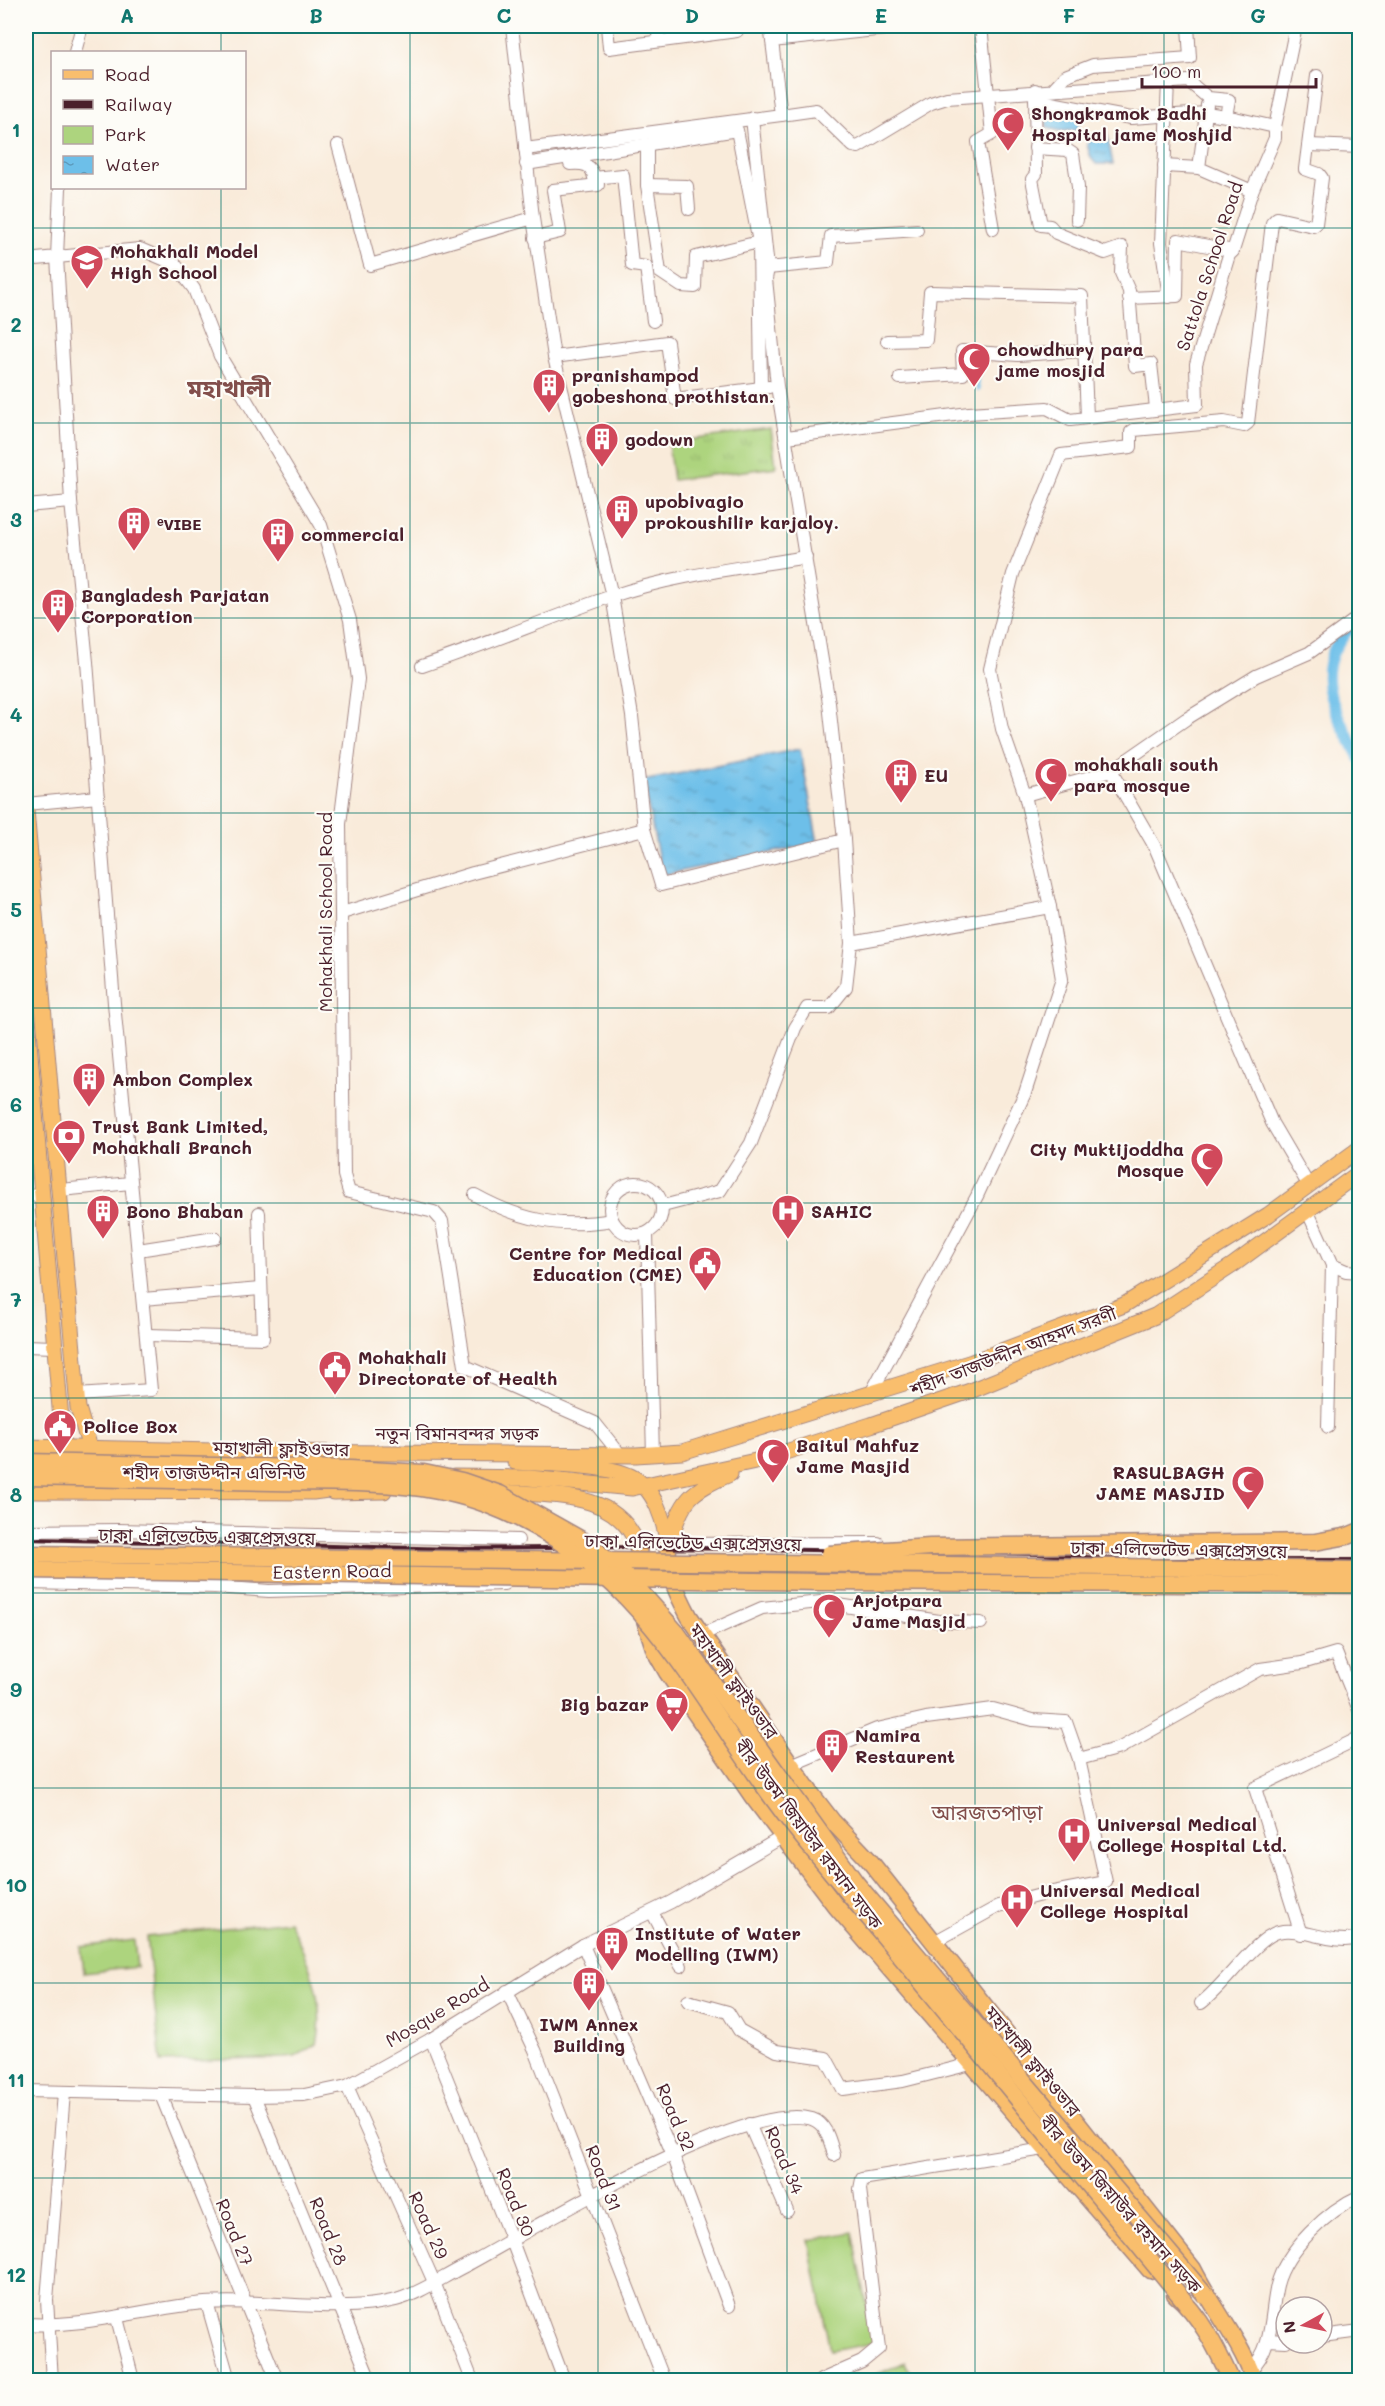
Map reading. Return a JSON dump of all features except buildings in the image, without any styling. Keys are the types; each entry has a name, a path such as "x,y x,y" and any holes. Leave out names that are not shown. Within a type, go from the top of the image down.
{"highway":[{"name":"মহাখালী ফ্লাইওভার","path":"26,1462 350,1469 424,1473 462,1481 500,1494 589,1544 632,1581 677,1633 856,1882 1206,2296"},
{"name":"মহাখালী ফ্লাইওভার","path":"26,1477 348,1483 406,1488 462,1497 485,1504 536,1528 564,1545 614,1584 658,1631 801,1834 1186,2303"},
{"path":"790,1562 814,1556 893,1549 1315,1542 1348,1536 1359,1531"},
{"name":"বীর উত্তম জিয়াউর রহমান সড়ক","path":"638,1547 646,1627 655,1651 728,1761 834,1904 1165,2287 1186,2303 1211,2341 1231,2380"},
{"name":"বীর উত্তম জিয়াউর রহমান সড়ক","path":"669,1552 678,1595 701,1635 812,1795 832,1821 869,1860 1193,2269 1206,2296 1233,2334 1252,2375"},
{"name":"ঢাকা এলিভেটেড এক্সপ্রেসওয়ে","path":"26,1554 1359,1570"},
{"name":"ঢাকা এলিভেটেড এক্সপ্রেসওয়ে","path":"26,1570 820,1582 1359,1585"}],"main road":[{"path":"26,810 80,1421 108,1491 26,1491"},
{"path":"26,1007 33,1195 54,1347 62,1447 72,1490"},
{"name":"শহীদ তাজউদ্দীন আহমদ সরণী","path":"654,1455 699,1448 870,1395 984,1358 1124,1305 1309,1186 1359,1148"},
{"name":"শহীদ তাজউদ্দীন আহমদ সরণী","path":"643,1486 760,1460 970,1391 1155,1316 1233,1265 1359,1172"},
{"name":"নতুন বিমানবন্দর সড়ক","path":"26,1447 654,1455"},
{"path":"411,1453 446,1460 494,1460 607,1470 630,1476 643,1486"},
{"path":"669,1552 682,1506 690,1496 711,1482 760,1460"},
{"name":"শহীদ তাজউদ্দীন এভিনিউ","path":"108,1491 313,1492 421,1478 474,1476 529,1478 621,1488 643,1486"},
{"name":"বীর উত্তম জিয়াউর রহমান সড়ক","path":"643,1486 661,1514 669,1552"},
{"name":"বীর উত্তম জিয়াউর রহমান সড়ক","path":"313,1492 476,1491 591,1502 612,1511 624,1521 638,1547"}],"street":[{"path":"75,51 82,26"},
{"path":"512,26 532,218 554,357 612,596 632,716 644,829 661,885 844,840"},
{"path":"607,26 609,48 659,41 696,31 737,31 736,26"},
{"path":"657,26 659,41"},
{"path":"770,26 781,115"},
{"path":"772,41 913,26"},
{"path":"981,26 992,134 978,142 993,229"},
{"path":"1052,90 1065,76 1093,65 1190,58 1188,26"},
{"name":"Sattola School Road","path":"787,437 969,413 1047,408 1070,420 1156,408 1197,405 1196,364 1229,255 1233,250 1252,191 1275,138 1275,127 1296,26"},
{"path":"870,1395 977,1196 1025,1093 1062,979 1050,907 1025,795 1002,729 990,669 1013,574 1060,458 1072,453 1131,447 1131,432 1134,430 1224,422 1244,426 1248,423 1272,223 1277,218 1313,226 1316,224 1322,178 1319,174 1305,169 1317,76"},
{"path":"525,149 816,110 853,146 858,147 931,104 947,98 1035,95 1052,90 1085,86 1188,81 1208,98 1228,100 1226,116"},
{"path":"1168,83 1161,243 1169,297"},
{"path":"1035,95 1131,118 1206,113 1275,127"},
{"path":"1035,95 1036,174 1032,179 1041,225 1050,226 1056,233 1105,253 1122,247 1121,273 1129,298 1135,366 1151,364 1156,408"},
{"path":"1199,168 1208,98"},
{"path":"663,1206 720,1191 751,1143 795,1028 807,1008 829,1008 846,987 851,943 844,840 829,703 777,386 766,279 768,268 752,118"},
{"path":"526,164 736,130 759,242 761,388"},
{"path":"338,145 370,265 532,218"},
{"path":"1309,145 1359,147"},
{"path":"647,146 647,185 660,272 681,286 695,287 696,257 759,242"},
{"path":"1035,148 1067,150 1073,154 1078,187 1077,220"},
{"path":"568,165 582,163 590,167 594,178 623,175 619,192 632,265 646,267 652,321"},
{"path":"1164,166 1199,168 1252,191"},
{"path":"535,238 560,232 554,190 598,185 597,178"},
{"path":"647,185 687,186 689,209"},
{"path":"60,189 57,257 71,502 130,1183 151,1390 77,1395"},
{"path":"768,268 828,262 831,236 917,230"},
{"path":"1129,298 1176,296 1178,240 1233,250"},
{"name":"Mohakhali School Road","path":"26,260 140,249 176,264 194,289 220,356 321,525 350,620 358,679 340,824 344,1175 349,1192 434,1212 442,1221 465,1366 596,1424 619,1454"},
{"path":"887,341 926,340 930,292 1082,296 1087,417"},
{"path":"554,357 667,342 675,399 777,386"},
{"path":"900,378 963,374 962,351 1018,355 1083,351"},
{"path":"26,506 71,502"},
{"path":"422,666 485,646 612,596 669,580 806,557"},
{"path":"1025,795 1111,771 1186,719 1256,676 1308,653 1359,616"},
{"path":"1111,771 1155,847 1272,1123 1309,1186"},
{"path":"26,804 98,797"},
{"path":"342,913 474,873 644,829"},
{"path":"851,943 1050,907"},
{"path":"636,1182 653,1187 663,1206 660,1222 647,1234 634,1236 622,1232 612,1220 610,1202 620,1187 636,1182"},
{"path":"61,1190 130,1183"},
{"path":"475,1195 513,1215 576,1225 612,1220"},
{"path":"1307,1210 1332,1265 1328,1427"},
{"path":"147,1335 263,1338 259,1213"},
{"path":"647,1234 654,1455"},
{"path":"138,1250 215,1238"},
{"path":"1332,1265 1346,1271 1359,1272"},
{"path":"143,1299 260,1290"},
{"path":"26,1346 54,1347"},
{"path":"26,1531 118,1530 519,1540"},
{"path":"669,1552 1359,1541"},
{"path":"669,1552 1106,1579 1246,1575 1359,1580"},
{"name":"Eastern Road","path":"26,1583 215,1587 269,1591 487,1586 639,1571"},
{"path":"701,1635 762,1608 820,1602 939,1621 981,1623"},
{"path":"1079,1759 1120,1748 1260,1669 1302,1663 1336,1653 1359,1712"},
{"path":"791,1765 877,1729 926,1718 993,1709 1033,1720 1066,1722 1079,1759 1106,1882 1048,1893 999,1906 934,1942"},
{"path":"1301,1934 1255,1788 1355,1740 1359,1735"},
{"name":"Mosque Road","path":"26,2091 254,2096 304,2095 347,2086 431,2039 583,1945 652,1912 784,1836 812,1795"},
{"path":"652,1912 681,1966"},
{"path":"1201,2003 1216,1992 1264,1938 1280,1931 1344,1942 1359,1938"},
{"name":"Road 32","path":"583,1945 673,2155 729,2306"},
{"name":"Road 31","path":"507,1991 535,2050 664,2380"},
{"path":"688,2001 728,2012 739,2030 777,2051 825,2058 843,2089 903,2081 971,2064"},
{"name":"Road 30","path":"431,2039 512,2241 564,2380"},
{"name":"Road 29","path":"347,2086 434,2282 472,2380"},
{"path":"52,2380 51,2326 47,2300 63,2093"},
{"name":"Road 27","path":"161,2095 244,2304 277,2380"},
{"name":"Road 28","path":"254,2096 370,2380"},
{"path":"26,2324 51,2326 207,2303 340,2306 394,2300 434,2282 591,2196 673,2155 706,2139 749,2124 796,2117 813,2119 825,2128 834,2156"},
{"name":"Road 34","path":"749,2124 787,2211"},
{"path":"821,2380 862,2362 879,2348 860,2188 862,2178 1044,2149"},
{"path":"1252,2375 1262,2360 1268,2340 1278,2282 1296,2251 1311,2229 1329,2214 1359,2196"},
{"path":"207,2303 229,2380"},
{"path":"117,2318 133,2380"},
{"path":"1334,2334 1359,2331"},
{"path":"1268,2340 1274,2340"}],"green space":[{"path":"771,429 776,467 673,480 668,443"},
{"path":"289,1921 308,1965 317,1997 319,2028 317,2044 295,2057 161,2062 147,1937"},
{"path":"134,1940 137,1967 84,1973 81,1947"},
{"path":"853,2232 874,2343 830,2351 809,2240"},
{"path":"906,2362 914,2380 863,2380"}],"water":[{"path":"1043,99 1080,114 1078,130 1061,131 1047,128"},
{"path":"1107,134 1113,164 1096,164 1091,158 1087,144 1096,135"},
{"path":"800,749 818,843 662,875 643,781"}],"waterway":[{"path":"977,355 979,375"},
{"path":"976,376 978,390"},
{"path":"1351,627 1337,643 1330,660 1328,676 1335,708 1360,758"}],"tram line":[{"path":"26,1550 459,1560 638,1557 1037,1566 1132,1571 1360,1571"}],"railway":[{"path":"26,1539 459,1549 638,1547 1037,1554 1132,1560 1360,1560"}],"place":[{"name":"Shongkramok Badhi Hospital jame Moshjid","path":"1008,152"},
{"name":"Mohakhali Model High School","path":"87,290"},
{"name":"chowdhury para jame mosjid","path":"974,388"},
{"name":"pranishampod gobeshona prothistan.","path":"549,414"},
{"name":"godown","path":"602,468"},
{"name":"upobivagio prokoushilir karjaloy.","path":"622,540"},
{"name":"ᵉᴠɪʙᴇ","path":"134,552"},
{"name":"commercial","path":"278,563"},
{"name":"Bangladesh Parjatan Corporation","path":"58,634"},
{"name":"mohakhali south para mosque","path":"1051,803"},
{"name":"EU","path":"901,804"},
{"name":"Ambon Complex","path":"89,1108"},
{"name":"Trust Bank Limited, Mohakhali Branch","path":"69,1165"},
{"name":"City Muktijoddha Mosque","path":"1207,1188"},
{"name":"Bono Bhaban","path":"103,1240"},
{"name":"SAHIC","path":"788,1240"},
{"name":"Centre for Medical Education (CME)","path":"705,1292"},
{"name":"Mohakhali Directorate of Health","path":"335,1396"},
{"name":"Police Box","path":"60,1455"},
{"name":"Baitul Mahfuz Jame Masjid","path":"773,1484"},
{"name":"RASULBAGH JAME MASJID","path":"1248,1511"},
{"name":"Arjotpara Jame Masjid","path":"829,1639"},
{"name":"Big bazar","path":"672,1733"},
{"name":"Namira Restaurent","path":"832,1774"},
{"name":"Universal Medical College Hospital Ltd.","path":"1074,1863"},
{"name":"Universal Medical College Hospital","path":"1017,1929"},
{"name":"Institute of Water Modelling (IWM)","path":"612,1972"},
{"name":"IWM Annex Building","path":"589,2012"}],"district":[{"name":"মহাখালী","path":"229,387"},
{"name":"আরজতপাড়া","path":"987,1811"}]}
